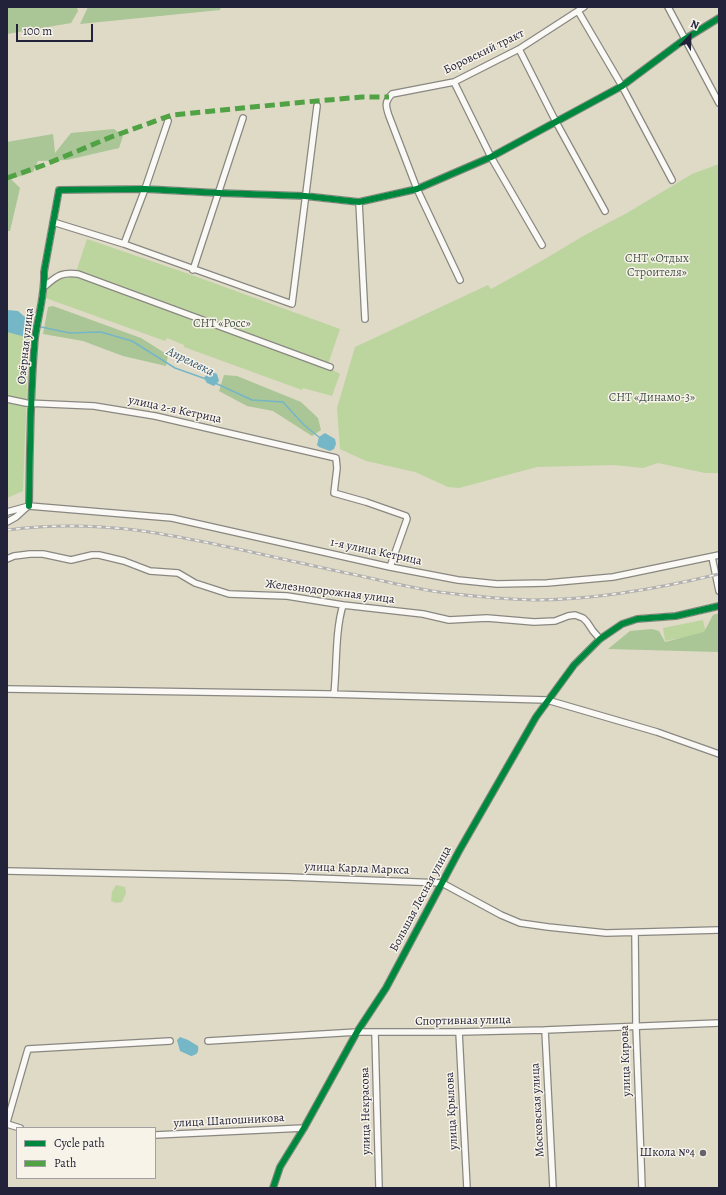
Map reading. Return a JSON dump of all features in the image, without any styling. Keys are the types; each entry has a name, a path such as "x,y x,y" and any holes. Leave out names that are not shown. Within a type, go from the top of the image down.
{"street":[{"name":"Боровский тракт","path":"417,188 385,105 387,99 392,94 454,82 519,49 584,7"},
{"path":"668,7 719,103"},
{"path":"578,11 622,86 672,180"},
{"path":"145,189 305,196 359,202 417,188 490,157 622,86 685,38 719,18"},
{"path":"519,49 556,122 605,211"},
{"path":"454,82 490,157 542,245"},
{"path":"53,222 124,244 292,304 317,106"},
{"path":"194,270 243,118"},
{"path":"124,244 168,122"},
{"path":"417,188 460,280"},
{"name":"Озёрная улица","path":"29,506 31,402 36,333 44,286 44,272 60,190 145,189"},
{"path":"359,202 365,319"},
{"path":"44,286 62,274 78,274 330,367"},
{"name":"улица 2-я Кетрица","path":"7,399 26,403 31,402 94,406 155,416 336,458 337,468 334,493 406,516 407,519 390,567"},
{"path":"7,512 29,506"},
{"path":"7,522 16,517 29,506"},
{"name":"1-я улица Кетрица","path":"29,506 172,518 390,567 458,580 497,584 547,583 613,577 719,555"},
{"name":"Железнодорожная улица","path":"7,559 14,556 30,554 43,554 71,560 92,555 99,555 124,561 150,570 178,573 192,582 229,594 287,596 343,605 423,614 449,620 487,618 534,622 555,620 575,615 583,618 600,639"},
{"path":"712,557 719,591"},
{"path":"334,694 339,618 343,605"},
{"name":"Большая Лесная улица","path":"273,1188 280,1167 304,1128 357,1032 386,988 442,883 547,700 574,665 600,639 622,624 637,619 676,616 719,606"},
{"path":"7,689 334,694 547,700 657,732 719,754"},
{"name":"улица Карла Маркса","path":"7,871 288,877 442,883 501,915 520,923 577,931 606,933 719,930"},
{"name":"улица Кирова","path":"635,933 636,1026 642,1188"},
{"name":"Спортивная улица","path":"208,1041 357,1032 545,1030 719,1023"},
{"name":"Московская улица","path":"545,1030 553,1188"},
{"name":"улица Крылова","path":"458,1032 468,1188"},
{"name":"улица Некрасова","path":"375,1033 379,1188"},
{"path":"17,1127 7,1123 28,1049 170,1041"},
{"name":"улица Шапошникова","path":"156,1135 304,1128"}],"green space":[{"path":"7,7 77,7 78,11 71,23 7,34"},
{"path":"88,7 221,7 220,10 80,24"},
{"path":"114,129 123,136 119,148 67,160 38,161 33,172 11,179 20,188 10,231 7,231 7,142 53,134 55,153 71,133"},
{"path":"719,164 719,473 705,473 658,463 643,468 614,465 537,467 459,488 448,487 415,472 366,461 340,449 337,408 355,347 488,285 491,289 585,235 627,213 692,174"},
{"name":"СНТ «Росс»","path":"87,239 189,274 340,329 327,367 340,374 332,396 303,388 302,390 184,347 184,345 167,338 165,341 40,296 51,276 61,270 76,272"},
{"path":"53,306 141,338 168,355 166,366 123,356 83,341 43,334 48,307"},
{"path":"7,329 29,337 23,491 7,498"},
{"path":"224,375 237,376 301,402 318,418 321,430 312,436 273,411 247,406 219,391"},
{"path":"719,613 719,652 608,649 630,631 652,629 659,631 665,642 704,632 713,615"},
{"path":"703,620 706,633 665,641 663,628"},
{"path":"116,885 125,887 126,893 122,902 116,903 111,901 112,892"}],"water":[{"path":"7,310 18,311 26,318 26,333 22,336 7,332"},
{"path":"209,371 217,374 219,381 214,386 207,383 204,378"},
{"path":"325,433 335,439 336,444 334,449 330,451 317,445 319,437"},
{"path":"180,1037 198,1046 198,1052 195,1055 191,1056 180,1051 177,1040"}],"waterway":[{"path":"26,325 33,326"},
{"name":"Апрелевка","path":"41,327 70,333 101,332 132,341 175,368 206,379"},
{"name":"Апрелевка","path":"215,383 252,400 283,402 304,425 319,437"}],"railway":[{"path":"7,530 78,526 146,531 219,545 419,589 462,595 509,599 533,600 579,598 674,584 719,574"}],"marked path":[{"path":"7,178 44,165 111,137 172,115 362,97 389,97"}],"cycle path":[{"path":"29,506 33,359 44,272 59,190 145,189 305,196 359,202 417,189 491,157 622,86 685,39 719,18"},
{"path":"273,1188 280,1167 304,1128 357,1032 386,988 459,851 536,717 574,665 600,639 622,624 637,619 676,616 719,606"}],"place":[{"name":"Школа №4","path":"703,1153"}],"park label":[{"name":"СНТ «Отдых Строителя»","path":"657,266"},
{"name":"СНТ «Динамо-3»","path":"652,398"}]}
